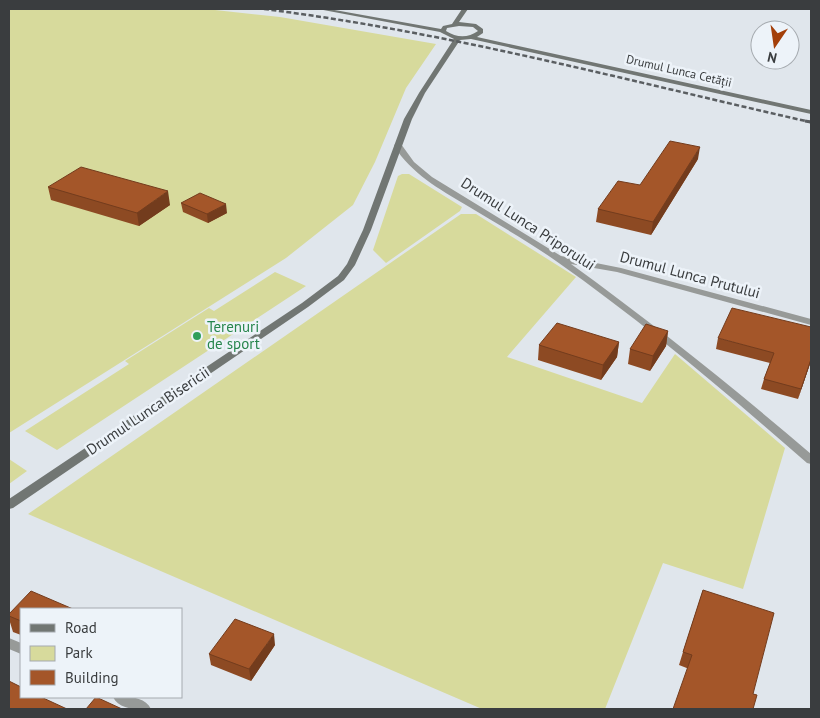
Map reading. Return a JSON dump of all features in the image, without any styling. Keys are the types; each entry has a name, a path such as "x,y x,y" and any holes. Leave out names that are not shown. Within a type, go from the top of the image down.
{"street":[{"path":"321,9 445,28 456,24 471,25 465,9"},
{"path":"456,24 465,9"},
{"name":"Drumul Lunca Cetății","path":"471,25 479,28 481,32 541,52"},
{"path":"445,28 447,35 458,38 471,37 481,32"},
{"name":"Drumul Lunca Cetății","path":"471,37 811,112"},
{"path":"398,146 422,93 458,38"},
{"name":"Drumul Lunca Priporului","path":"398,146 411,163 431,180 560,259 667,339 811,460"},
{"name":"Drumul Lunca Bisericii","path":"9,505 341,278 352,265 360,248 398,146"},
{"name":"Drumul Lunca Prutului","path":"560,259 618,270 811,322"},
{"path":"9,642 20,648"},
{"path":"122,698 144,709"}],"green space":[{"path":"9,9 206,9 280,17 436,44 406,88 375,162 353,205 286,258 9,433"},
{"path":"409,174 462,207 460,211 386,263 373,250 398,176"},
{"path":"461,214 476,214 576,277 507,357 642,403 675,354 785,448 743,589 663,563 605,709 482,709 28,514"},
{"name":"Terenuri de sport","path":"275,272 306,286 57,450 25,431 129,364 125,361 209,308 214,311"},
{"path":"9,459 27,471 9,484"}],"building":[{"path":"670,141 700,147 653,222 598,209 618,181 640,185"},
{"path":"81,167 168,191 137,213 48,187"},
{"path":"200,193 226,204 207,214 181,203"},
{"path":"732,308 811,327 811,359 801,389 764,379 774,353 718,338"},
{"path":"557,323 619,342 603,365 539,345"},
{"path":"646,324 668,331 653,356 630,349"},
{"path":"703,590 774,613 753,694 757,695 753,709 673,709 692,655 683,652"},
{"path":"31,591 71,608 20,608 20,621 9,616"},
{"path":"235,619 274,634 249,669 209,654"},
{"path":"9,681 20,686 20,698 43,698 67,709 9,709"},
{"path":"95,698 98,698 122,709 86,709"}],"railway":[{"path":"264,9 333,19 470,44 808,121"}],"place":[{"name":"Terenuri de sport","path":"197,336"}]}
